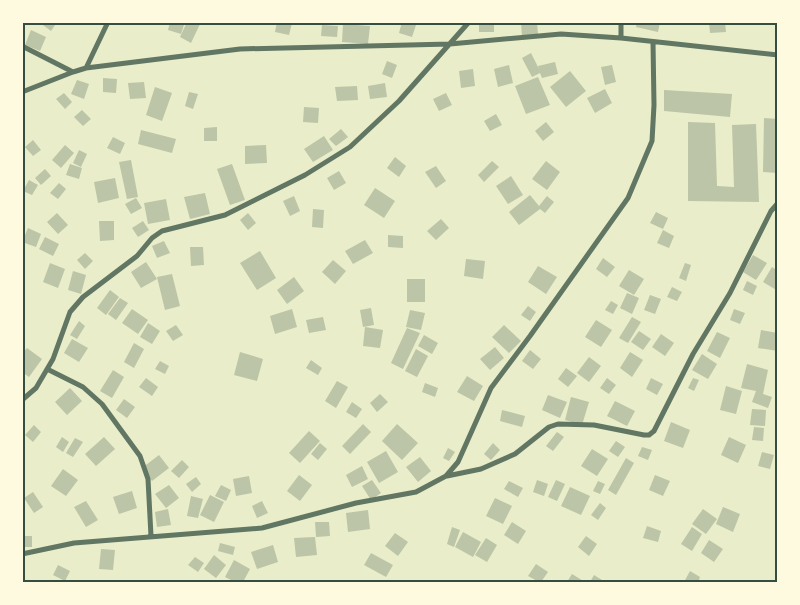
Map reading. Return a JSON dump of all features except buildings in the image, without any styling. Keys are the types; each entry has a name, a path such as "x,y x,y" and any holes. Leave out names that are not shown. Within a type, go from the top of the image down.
{"street":[{"path":"86,68 108,22"},
{"path":"22,400 36,388 53,358 70,312 83,297 137,256 152,238 162,231 225,216 305,175 350,147 399,101 469,22"},
{"path":"621,22 621,38"},
{"path":"22,92 86,68 240,49 450,44 561,34 621,38 778,55"},
{"path":"446,476 458,462 490,388 530,336 628,198 652,141 654,105 653,42"},
{"path":"22,46 73,72"},
{"path":"22,554 74,543 262,528 356,503 416,492 446,476 482,469 515,454 549,427 558,424 594,425 644,435 649,434 654,430 693,354 730,293 772,210 778,203"},
{"path":"47,369 83,387 102,404 140,456 148,479 151,536"}]}
